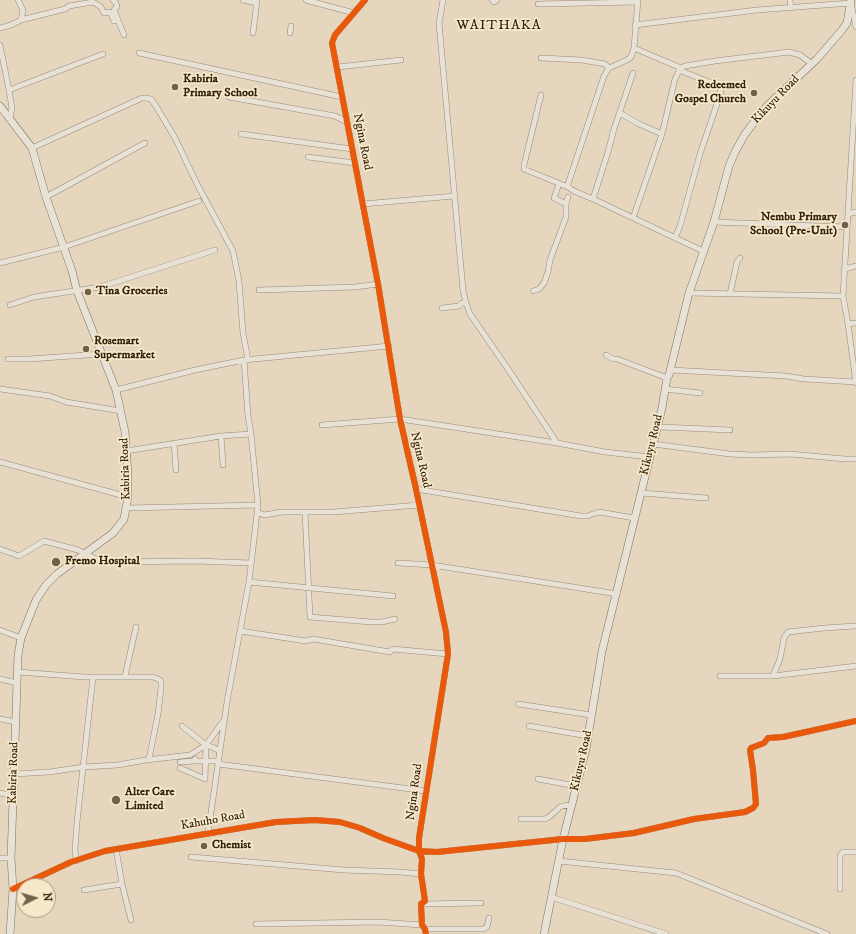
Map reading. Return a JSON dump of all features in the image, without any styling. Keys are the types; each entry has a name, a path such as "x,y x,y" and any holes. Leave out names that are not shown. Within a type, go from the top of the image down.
{"main road":[{"name":"Kikuyu Road","path":"544,934 563,839 588,736 602,651 653,444 667,378 689,293 714,222 729,166 745,134 768,105 812,64 832,43 847,23 851,2"},
{"name":"Kabiria Road","path":"0,106 32,148 46,197 64,247 76,291 116,390 125,432 128,497 124,519 113,533 58,574 46,585 36,600 21,638 18,655 11,858 13,889 10,934"}],"street":[{"path":"18,0 23,10 21,20"},
{"path":"113,0 117,7 114,10 124,35"},
{"path":"243,0 257,1 254,33"},
{"path":"306,0 354,12"},
{"name":"Ngina Road","path":"365,0 333,39 332,43 338,67 342,97 378,284 400,420 446,632 448,654 419,838 422,859 421,874 425,901 421,904 425,929"},
{"path":"443,0 439,23 454,196 466,303 470,314 557,443"},
{"path":"492,0 494,2 497,0"},
{"path":"790,0 791,8"},
{"path":"0,28 21,20 65,9 69,6 93,1 101,7 104,13 110,12 114,21 118,20"},
{"path":"538,4 638,1 634,48 631,57 609,68 604,76 568,187"},
{"path":"636,25 851,2 856,27"},
{"path":"290,33 291,26"},
{"path":"0,45 12,108 10,118"},
{"path":"634,48 720,86 721,92 700,154 680,226 675,238"},
{"path":"633,218 662,134 675,79 680,69 684,66 715,61 789,52 800,55 812,64"},
{"path":"139,53 342,97"},
{"path":"9,90 103,54"},
{"path":"541,58 582,60 606,64 609,68"},
{"path":"338,67 401,60"},
{"path":"593,199 614,128 633,73"},
{"path":"670,370 786,376 856,383 843,296 854,140 856,80"},
{"path":"541,95 524,169 568,187 703,251"},
{"path":"228,97 335,116 347,122"},
{"path":"32,148 142,98 151,99 175,138 198,186 233,251 239,281 246,360 248,416 258,505 249,582 225,719 208,833"},
{"path":"620,113 662,134"},
{"path":"240,134 352,149"},
{"path":"46,197 146,143"},
{"path":"308,157 355,163"},
{"path":"559,184 554,198 566,204"},
{"path":"363,204 454,196"},
{"path":"533,291 539,289 544,283 550,260 566,217 566,204 568,197"},
{"path":"0,263 64,247 199,201"},
{"path":"848,214 856,212"},
{"path":"714,222 847,228"},
{"path":"10,305 34,298 100,286 215,250"},
{"path":"730,294 737,262 740,258"},
{"path":"845,269 856,266"},
{"path":"259,290 378,284"},
{"path":"689,293 843,296"},
{"path":"442,308 459,306 462,303 466,303"},
{"path":"848,324 856,322"},
{"path":"116,390 195,370 246,360 389,346"},
{"path":"8,359 101,354"},
{"path":"606,355 613,359 617,359 667,378"},
{"path":"0,389 50,396 66,402 121,411"},
{"path":"665,389 700,393"},
{"path":"322,425 400,420 557,443 605,452 649,457"},
{"path":"657,426 730,430"},
{"path":"126,450 221,436 251,434"},
{"path":"221,436 223,465"},
{"path":"174,443 176,470"},
{"path":"653,444 730,454 790,454 856,459"},
{"path":"0,462 128,497"},
{"path":"416,489 581,516 587,516 599,512 634,518"},
{"path":"641,493 706,498"},
{"path":"127,508 258,505"},
{"path":"257,512 264,515 282,512 380,509 419,505"},
{"path":"305,512 310,617 371,622 382,622 395,619"},
{"path":"0,549 19,556 44,541 78,550 98,560 112,562 195,561 251,564"},
{"path":"398,563 432,565 536,580 617,594"},
{"path":"249,582 393,596"},
{"path":"773,676 780,659 784,638 788,632 856,626"},
{"path":"125,676 136,627"},
{"path":"0,630 21,638"},
{"path":"240,631 306,641 313,639 390,652 392,649 448,654"},
{"path":"720,676 773,676 856,666"},
{"path":"18,672 93,677 153,677 160,680 162,682 158,714 149,759"},
{"path":"76,861 75,849 77,822 93,677"},
{"path":"0,679 17,683"},
{"path":"518,704 591,715"},
{"path":"0,719 16,722"},
{"path":"14,774 49,772 84,767 117,766 149,759 190,755 206,745 225,719"},
{"name":"Kahuho Road","path":"13,889 105,850 276,822 340,822 420,851 447,852 563,839 585,839 634,833 694,819 744,812 753,808 756,804 751,748 764,743 768,738 783,737 856,721"},
{"path":"182,726 206,745 220,752"},
{"path":"529,726 588,736"},
{"path":"206,745 205,761 205,779 180,765 195,761 205,761 426,791"},
{"path":"194,752 195,761"},
{"path":"538,779 576,786"},
{"path":"0,793 14,796"},
{"path":"521,819 545,819 560,807 566,805 571,807"},
{"path":"116,849 122,884 131,920"},
{"path":"840,889 840,856 843,852 856,852"},
{"path":"190,857 344,870 421,874"},
{"path":"0,858 11,858"},
{"path":"559,861 676,873 827,934"},
{"path":"84,890 122,884"},
{"path":"551,898 666,934"},
{"path":"421,904 481,903"},
{"path":"256,924 378,922 425,929 483,930 487,926 489,918"}],"cycle path":[{"path":"365,0 335,35 332,43 378,284 400,419 446,632 448,654 419,838 419,851 422,859 421,874 425,901 421,904 422,925 426,934"},
{"path":"13,889 71,862 105,851 276,822 315,820 340,822 360,828 419,851 437,852 563,839 585,839 634,833 694,819 745,812 753,808 756,804 751,748 764,743 768,738 783,737 856,721"}],"place":[{"name":"Kabiria Primary School","path":"175,87"},
{"name":"Redeemed Gospel Church","path":"754,93"},
{"name":"Nembu Primary School (Pre-Unit)","path":"845,225"},
{"name":"Tina Groceries","path":"88,292"},
{"name":"Rosemart Supermarket","path":"86,349"},
{"name":"Fremo Hospital","path":"56,562"},
{"name":"Alter Care Limited","path":"116,800"},
{"name":"Chemist","path":"204,846"}],"district":[{"name":"WAITHAKA","path":"499,26"}]}
